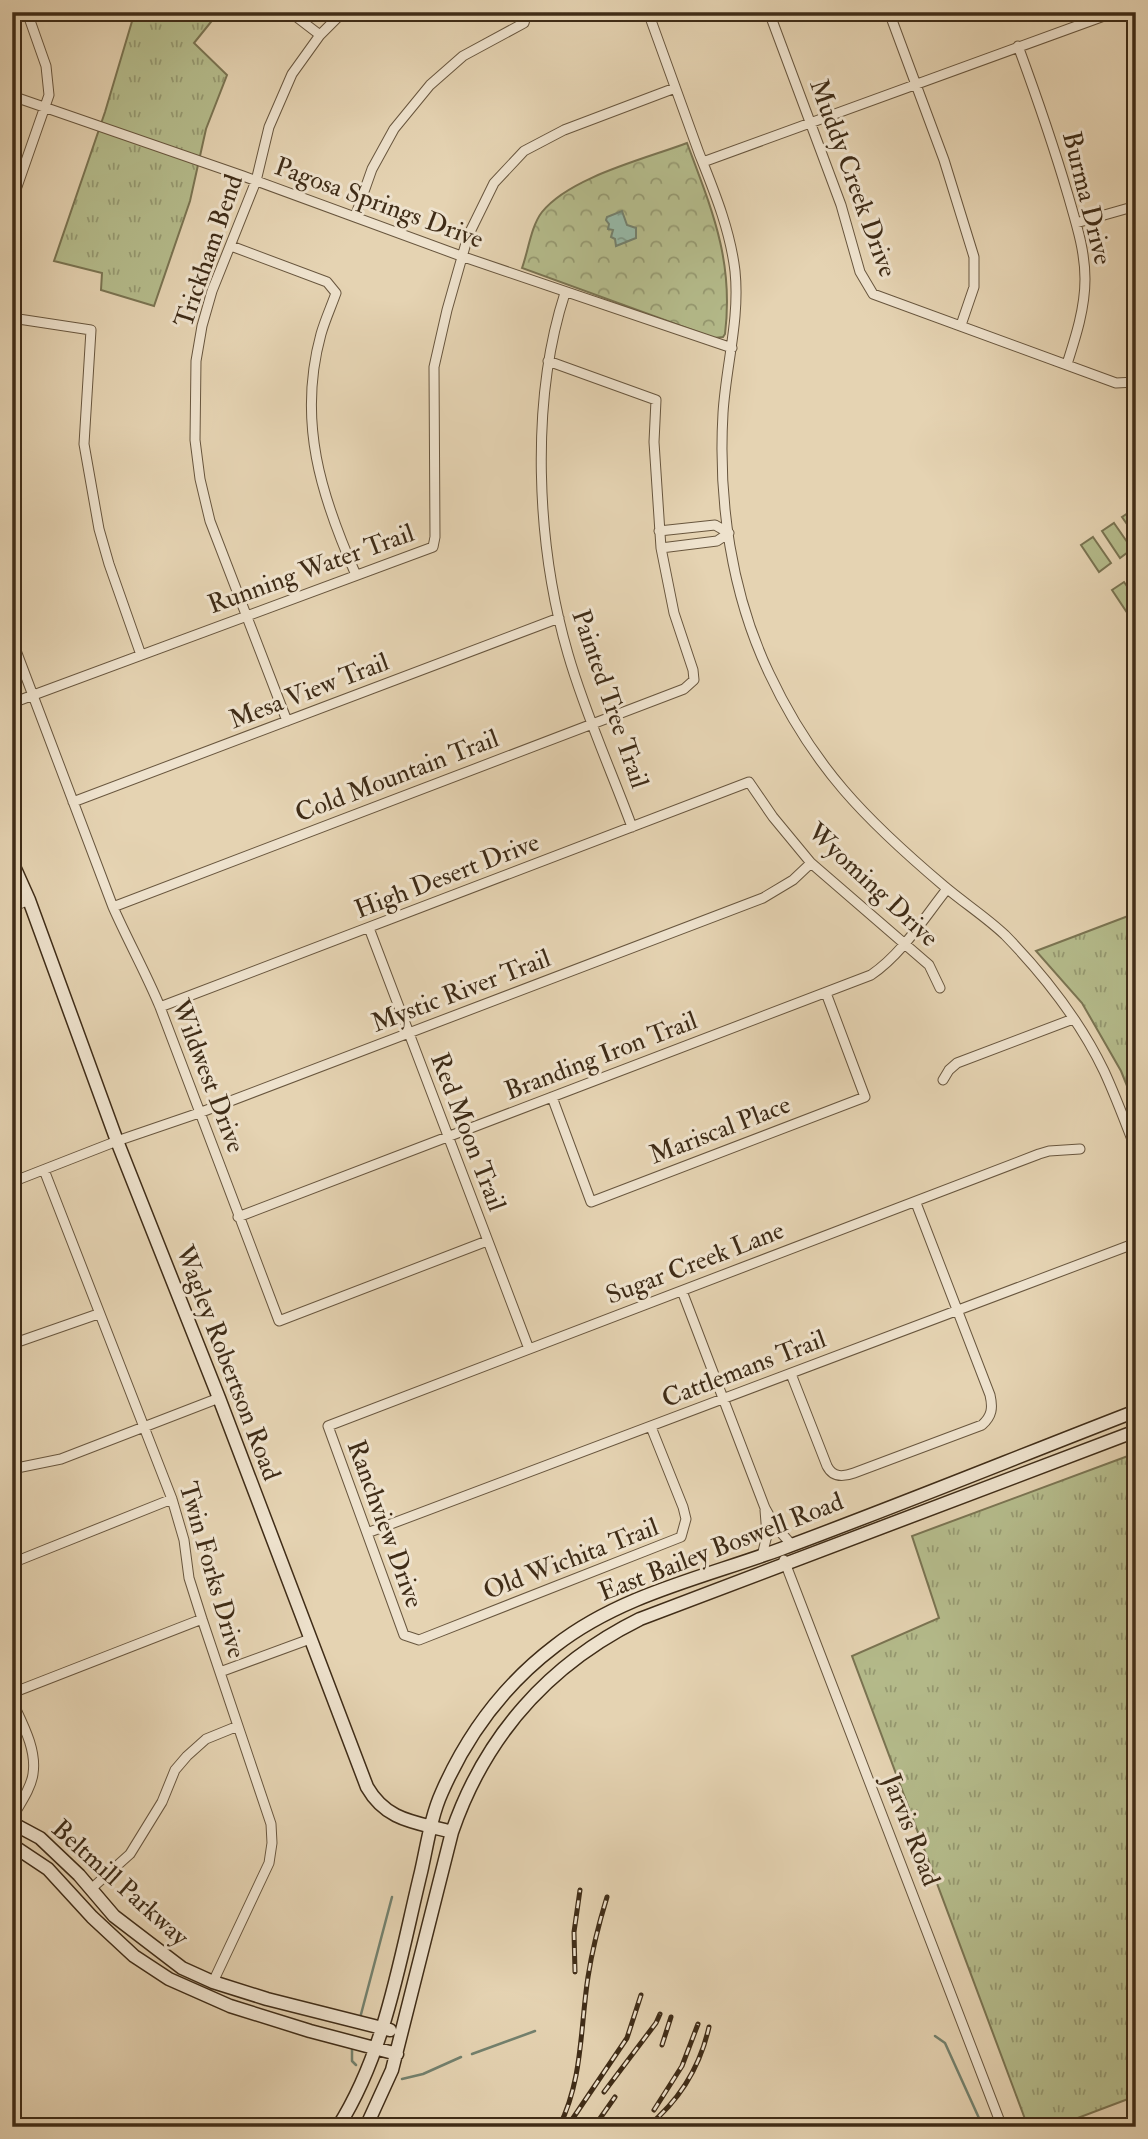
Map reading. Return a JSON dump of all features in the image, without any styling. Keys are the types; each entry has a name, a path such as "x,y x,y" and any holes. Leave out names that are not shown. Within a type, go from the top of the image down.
{"main road":[{"name":"Wagley Robertson Road","path":"12,862 29,900 117,1141 219,1398 367,1787 382,1808 398,1818 452,1832"},
{"name":"East Bailey Boswell Road","path":"338,2127 348,2112 383,2028 440,1796 462,1750 507,1691 555,1646 590,1623 627,1604 786,1547 1136,1411"},
{"name":"East Bailey Boswell Road","path":"366,2127 385,2088 397,2054 452,1832 473,1780 502,1731 527,1700 572,1660 605,1637 640,1619 1136,1431"},
{"name":"Beltmill Parkway","path":"12,1821 40,1838 92,1889 114,1916 182,1968 213,1982 267,1999 401,2033"},
{"name":"Beltmill Parkway","path":"12,1846 48,1869 77,1901 134,1955 169,1979 205,1997 261,2017 397,2054"},
{"path":"77,1901 92,1889"},
{"path":"205,1997 213,1982"}],"street":[{"path":"12,201 49,95 48,74 27,12"},
{"path":"290,12 320,35"},
{"name":"Trickham Bend","path":"288,721 210,521 200,479 195,440 194,397 202,326 212,291 256,181 269,127 292,74 320,35 343,12"},
{"path":"355,217 372,169 394,129 430,85 463,56 524,23 527,12"},
{"path":"648,12 727,229 733,257 736,300 723,433 729,533 736,577 752,634 767,670 800,734 861,811 947,889 1007,937 1046,981 1103,1069 1136,1150"},
{"name":"Muddy Creek Drive","path":"769,12 838,197 860,272 868,289 873,294 1116,383 1136,382"},
{"path":"889,12 949,175 974,257 974,287 961,325"},
{"path":"703,162 1115,12 1133,16"},
{"name":"Burma Drive","path":"1018,46 1050,134 1082,246 1085,281 1081,316 1067,364"},
{"name":"Running Water Trail","path":"12,704 433,547 434,367 461,256 494,183 524,152 565,130 675,88"},
{"name":"Pagosa Springs Drive","path":"12,96 565,293 732,348"},
{"path":"1076,223 1136,206"},
{"path":"230,246 327,282 336,293 321,334 314,371 312,432 318,473 334,525 356,575"},
{"name":"Painted Tree Trail","path":"565,293 555,322 544,392 542,429 547,553 568,655 632,827"},
{"path":"12,318 91,330 84,444 99,529 141,655"},
{"path":"548,361 656,400 654,442 661,548 717,541 729,533"},
{"path":"659,531 715,525 729,533"},
{"name":"Cold Mountain Trail","path":"113,907 684,689 694,680 693,670 674,613 661,548"},
{"name":"Mesa View Trail","path":"73,802 559,618"},
{"name":"Wildwest Drive","path":"12,640 113,907 142,963 160,1007 279,1321 487,1241"},
{"name":"High Desert Drive","path":"160,1007 749,782"},
{"name":"Wyoming Drive","path":"749,782 773,817 811,863 929,965 940,988"},
{"name":"Mystic River Trail","path":"12,1182 763,898 793,880 811,863"},
{"name":"Branding Iron Trail","path":"238,1217 871,975 904,944 947,889"},
{"path":"12,907 29,900"},
{"name":"Red Moon Trail","path":"369,928 529,1349"},
{"name":"Mariscal Place","path":"552,1097 591,1202 864,1097 827,993"},
{"path":"943,1080 957,1063 1073,1019"},
{"name":"Sugar Creek Lane","path":"328,1426 1039,1154 1080,1149"},
{"name":"Twin Forks Drive","path":"44,1170 172,1499 184,1540 189,1577 271,1824 269,1863 213,1982"},
{"path":"791,1374 827,1466 830,1472 836,1475 854,1473 982,1425 992,1412 990,1395 916,1203"},
{"name":"Cattlemans Trail","path":"367,1533 1136,1243"},
{"path":"682,1291 765,1508 767,1535 762,1556"},
{"path":"12,1344 99,1314"},
{"path":"12,1469 61,1459 219,1398"},
{"name":"Ranchview Drive","path":"328,1426 404,1635"},
{"name":"Old Wichita Trail","path":"404,1635 419,1640 681,1537 686,1519 683,1507 651,1427"},
{"path":"12,1563 172,1499"},
{"name":"Jarvis Road","path":"765,1508 786,1547 786,1563 1002,2127"},
{"path":"12,1693 202,1619"},
{"path":"220,1672 310,1639"},
{"path":"12,1700 29,1739 34,1760 33,1776 12,1821"},
{"path":"92,1889 130,1854 162,1802 176,1770 187,1756 206,1739 238,1726"}],"green space":[{"path":"131,12 219,12 194,43 227,75 206,129 190,201 154,306 101,290 102,273 54,261 105,112 133,18"},
{"path":"687,143 712,214 724,259 727,308 723,337 714,338 522,268 538,218 555,200 609,170"},
{"path":"1134,509 1136,511 1136,537 1122,517"},
{"path":"1114,523 1132,549 1120,558 1102,531"},
{"path":"1093,537 1111,563 1099,572 1081,545"},
{"path":"1124,582 1136,599 1136,613 1130,617 1112,590"},
{"path":"1136,913 1136,1108 1121,1071 1082,1003 1036,951"},
{"path":"1136,1453 1136,2096 1054,2127 1028,2127 852,1656 939,1618 912,1536"}],"water":[{"path":"622,211 627,225 636,228 636,238 616,246 615,239 611,237 613,230 608,229 606,220 607,217"}],"waterway":[{"path":"360,2018 392,1897"},
{"path":"472,2054 535,2031"},
{"path":"935,2036 945,2043 983,2127"},
{"path":"352,2050 352,2061 356,2065"},
{"path":"402,2079 423,2074 461,2057"}],"railway":[{"path":"575,1972 574,1932 580,1890"},
{"path":"559,2127 573,2091 577,2072 585,1996 607,1897"},
{"path":"567,2127 627,2038 641,1995"},
{"path":"604,2092 660,2014"},
{"path":"662,2045 671,2017"},
{"path":"654,2110 682,2066 698,2024"},
{"path":"647,2127 669,2106 687,2082 700,2056 709,2027"},
{"path":"594,2127 615,2097"}]}
